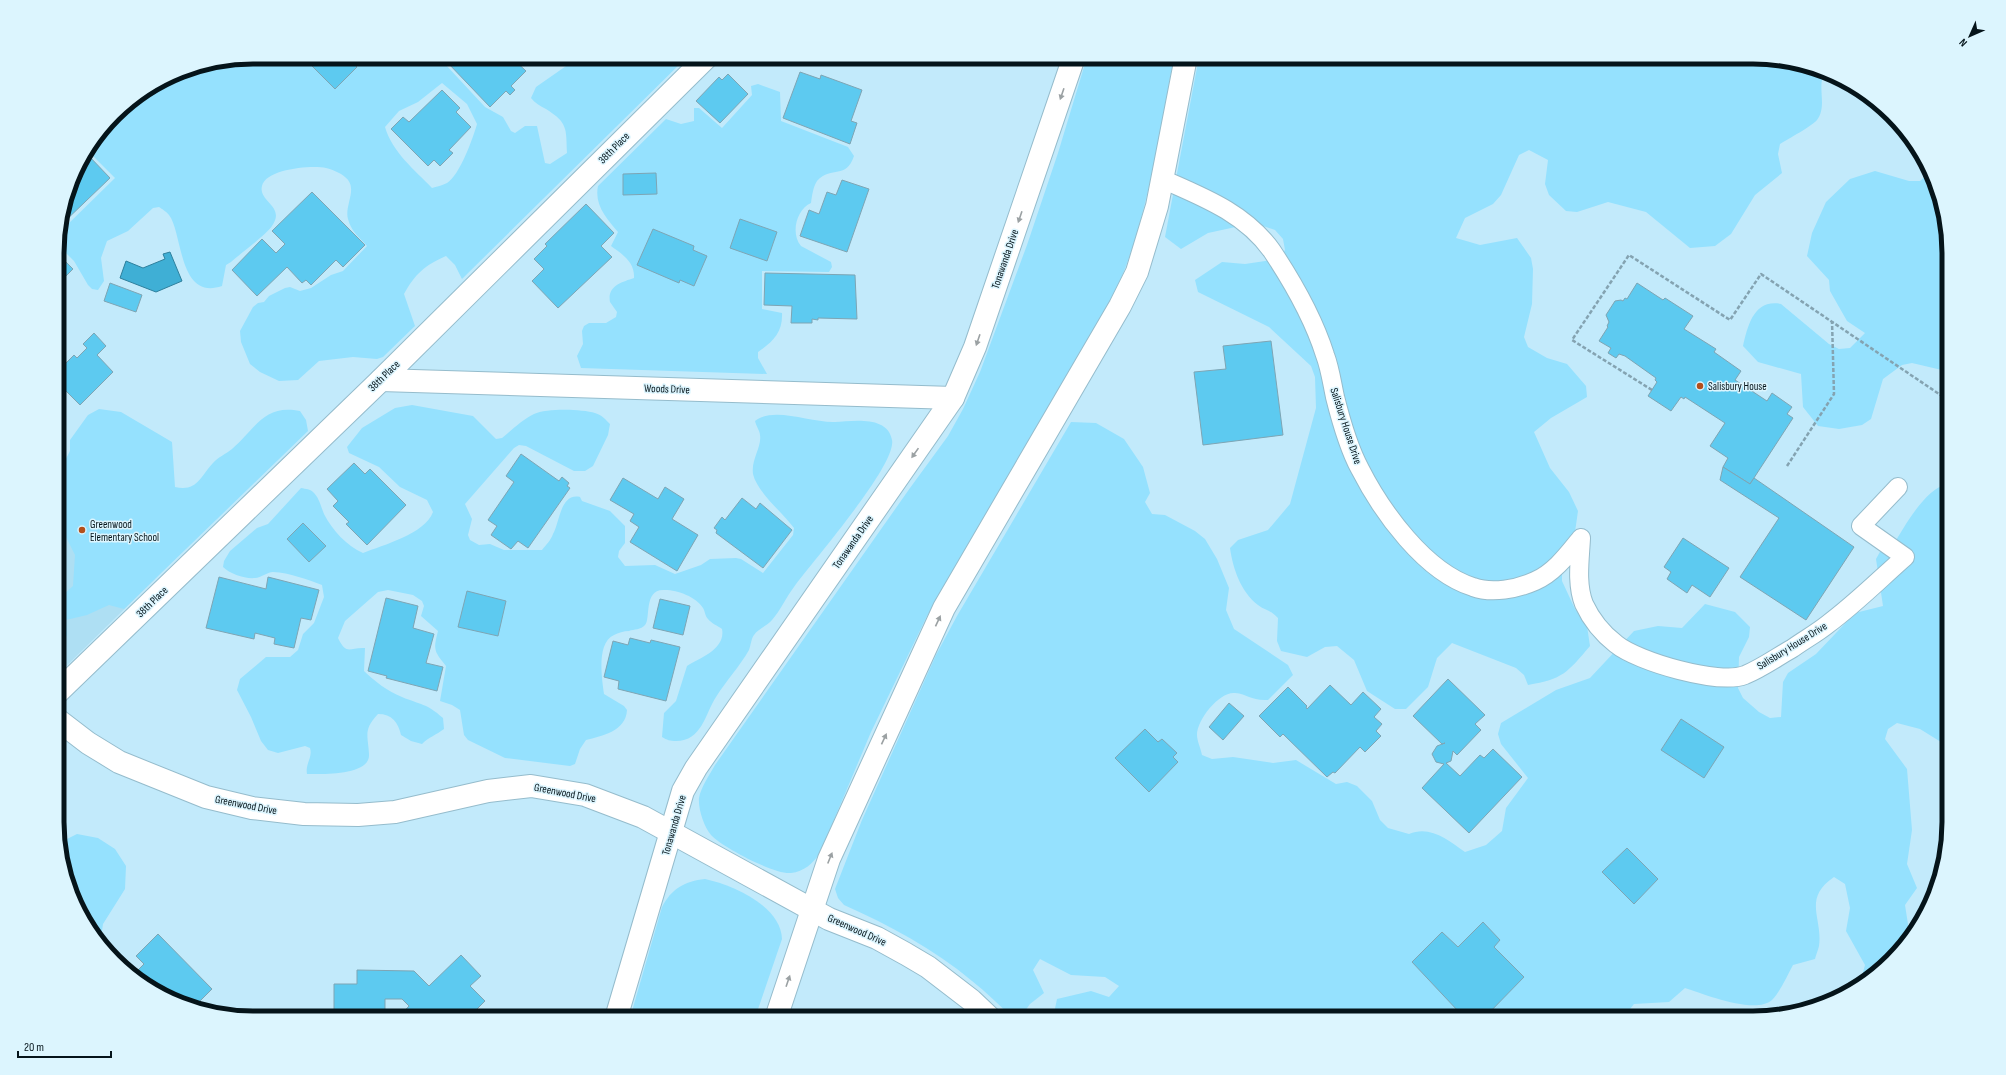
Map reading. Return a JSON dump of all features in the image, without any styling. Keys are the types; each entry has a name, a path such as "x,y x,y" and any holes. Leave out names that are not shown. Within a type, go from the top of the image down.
{"street":[{"name":"38th Place","path":"64,686 381,380 700,64"},
{"name":"Tonawanda Drive","path":"618,1011 672,833 683,791 696,768 953,398 975,347 1072,64"},
{"path":"778,1011 829,859 944,608 1120,306 1137,272 1157,206 1185,64"},
{"name":"Woods Drive","path":"381,380 953,398"},
{"name":"Greenwood Drive","path":"64,725 88,743 119,762 206,797 252,808 304,814 358,815 395,812 488,791 531,786 585,795 637,814 829,919 878,938 922,963 971,1000 983,1011"}],"lane":[{"name":"Salisbury House Drive","path":"1162,179 1211,200 1233,214 1254,230 1270,250 1308,308 1326,356 1346,436 1359,468 1379,504 1402,534 1424,555 1449,576 1474,588 1494,590 1515,588 1536,581 1556,566 1581,538 1580,587 1584,603 1598,625 1616,644 1629,652 1644,658 1684,671 1718,678 1732,678 1744,675 1769,663 1828,624 1905,557 1861,526 1898,487"}],"path":[{"path":"1652,390 1572,340 1629,254 1730,320 1761,274 1942,396"},
{"path":"1787,466 1834,394 1832,321"}],"shaded area":[{"path":"241,64 445,64 485,107 503,117 511,131 515,133 525,126 537,126 545,163 550,164 567,153 566,132 562,122 558,118 531,98 536,87 569,64 680,64 462,279 455,265 446,256 432,263 421,271 412,281 404,294 415,326 383,357 377,359 353,357 319,361 298,380 279,381 260,372 250,364 241,342 240,331 253,307 258,303 264,302 269,296 285,288 290,287 300,291 311,288 331,275 343,271 367,246 356,234 349,223 347,214 351,186 349,181 341,174 333,170 319,167 300,168 280,172 265,180 262,186 262,191 276,214 272,226 226,265 222,286 208,288 197,284 190,275 184,263 173,224 168,214 159,207 153,208 128,231 107,241 101,258 104,281 98,290 92,289 88,285 74,261 64,251 67,226 115,178 92,155 103,138 119,119 148,96 181,78 204,70","holes":["442,83 467,104 477,124 469,147 457,172 447,183 432,188 398,153 388,136 385,127 399,111 418,102"]},
{"path":"1085,64 1173,64 1144,206 1127,263 1116,290 1049,411 927,616 871,732 820,853 808,866 800,871 791,873 773,870 737,853 711,835 704,823 699,802 702,789 715,765 948,436 963,409 980,372 1027,245 1058,153"},
{"path":"1198,64 1765,64 1802,70 1823,77 1822,109 1817,120 1780,144 1778,154 1782,173 1755,195 1731,234 1715,246 1690,248 1646,212 1608,202 1577,212 1566,211 1549,195 1545,184 1548,160 1529,150 1519,155 1501,195 1493,204 1465,218 1456,238 1480,245 1517,238 1531,258 1533,269 1532,304 1524,337 1528,347 1547,358 1567,364 1586,386 1587,397 1551,418 1534,432 1550,468 1569,492 1578,511 1575,532 1562,547 1562,581 1575,609 1587,626 1590,646 1570,669 1557,677 1540,683 1528,685 1524,675 1516,668 1452,643 1437,658 1428,687 1406,709 1395,709 1367,691 1354,660 1337,646 1325,647 1307,657 1281,651 1277,641 1278,618 1252,600 1242,587 1233,564 1230,548 1238,540 1268,530 1290,504 1316,408 1315,377 1311,366 1269,327 1198,292 1195,280 1222,262 1245,264 1279,259 1285,250 1283,239 1275,230 1254,223 1208,233 1181,249 1165,237"},
{"path":"758,84 780,92 781,121 848,147 854,156 847,168 823,176 817,181 811,203 802,210 797,222 796,235 801,246 831,262 832,267 829,272 762,271 762,309 782,313 781,326 776,336 758,352 758,358 767,374 581,368 577,356 583,344 582,331 584,326 589,323 606,323 616,317 617,312 610,302 611,292 616,286 634,278 634,272 630,263 623,255 611,246 618,232 602,211 597,193 598,186 666,119 681,124 694,121 694,108 699,108 722,128 752,95 751,86"},
{"path":"1875,171 1909,181 1920,181 1925,176 1928,181 1936,204 1942,241 1942,370 1912,363 1902,365 1883,379 1871,419 1862,425 1839,429 1818,426 1803,407 1801,374 1758,362 1743,346 1750,322 1758,310 1764,306 1781,304 1829,344 1839,349 1850,348 1865,333 1847,321 1830,291 1829,280 1807,256 1812,233 1826,202 1850,179"},
{"path":"170,252 182,281 156,292 120,278 126,261 143,268 165,259 163,254"},
{"path":"412,405 473,416 496,439 502,438 526,419 540,412 573,410 589,412 602,416 610,424 608,435 593,466 585,471 574,471 526,446 519,445 514,448 465,504 472,519 468,535 470,540 479,545 490,544 504,550 542,550 552,536 568,499 580,497 582,501 610,511 625,526 625,543 619,551 618,557 625,566 655,565 675,574 701,565 710,559 736,558 741,559 763,573 793,535 794,528 765,495 755,481 753,469 760,440 760,433 755,421 772,415 782,415 825,422 868,421 884,426 889,432 892,440 890,452 868,491 852,514 791,591 775,616 754,635 749,650 716,697 702,725 692,737 685,740 676,741 662,737 664,713 676,701 687,666 705,656 716,647 722,636 722,629 708,619 704,609 691,597 670,590 658,591 653,594 649,604 647,622 642,628 619,633 608,639 602,653 602,680 604,694 624,706 627,710 626,717 618,728 599,737 586,740 580,749 575,764 570,766 505,758 468,740 464,735 460,710 452,705 440,701 446,666 439,657 435,646 438,631 421,616 424,606 422,601 413,595 388,590 378,592 345,621 338,638 346,649 365,648 364,671 392,692 423,705 437,713 443,718 444,729 422,744 411,741 401,735 398,726 391,717 378,714 368,729 367,737 369,754 367,761 362,766 354,770 344,772 307,774 307,767 311,754 310,748 305,746 278,753 268,750 261,741 237,690 240,679 266,657 290,657 298,650 303,634 314,623 324,597 322,585 298,577 273,572 255,578 242,577 223,567 224,561 230,551 257,528 268,524 301,488 311,490 315,494 327,520 336,532 351,546 363,553 402,538 422,527 429,520 433,512 427,500 400,487 379,467 349,453 347,447 362,428 395,408"},
{"path":"99,409 121,412 172,442 175,487 182,488 193,485 197,482 215,461 232,449 269,414 288,410 300,411 306,420 308,431 124,609 109,605 87,615 66,620 67,635 64,640 64,594 73,586 75,555 64,533 64,462 70,451 70,440 88,415"},
{"path":"1071,422 1096,423 1124,439 1143,467 1150,493 1145,502 1152,514 1165,515 1195,531 1205,539 1217,559 1229,588 1226,610 1234,629 1288,665 1293,675 1268,700 1262,700 1235,693 1223,696 1216,701 1205,714 1198,729 1197,737 1202,755 1212,759 1233,757 1273,763 1296,760 1336,784 1347,782 1357,786 1372,801 1380,820 1388,828 1409,834 1424,831 1438,835 1465,852 1486,845 1502,831 1506,808 1528,778 1501,744 1498,734 1501,723 1556,690 1590,678 1634,631 1658,626 1682,628 1705,604 1735,612 1750,627 1749,637 1739,657 1738,688 1743,698 1759,712 1770,718 1781,717 1783,682 1788,673 1816,654 1855,613 1883,606 1876,559 1881,550 1892,547 1923,501 1931,493 1942,486 1942,743 1920,729 1897,723 1888,729 1885,739 1907,769 1912,830 1907,864 1917,888 1905,905 1909,929 1887,956 1861,977 1865,965 1846,931 1850,908 1845,884 1834,877 1824,885 1816,901 1819,946 1815,959 1793,965 1775,997 1764,1004 1754,1005 1729,1002 1685,988 1669,1002 1634,1004 1628,1011 1054,1011 1057,999 1091,991 1109,997 1119,986 1105,977 1071,975 1040,959 1033,970 1044,993 1030,1004 1025,1011 1005,1011 977,985 927,948 894,929 844,905 838,898 835,889 862,820 936,655 957,616"},
{"name":"Greenwood Elementary School","path":"64,486 155,579 64,668"},
{"path":"77,834 98,838 115,849 126,866 125,889 103,924 101,935 89,916 78,894 70,871 65,840"},
{"path":"705,879 729,886 754,899 765,907 780,927 782,939 757,1011 632,1011 662,907 670,895 679,887"}],"building":[{"path":"310,64 354,64 357,67 335,89"},
{"path":"449,64 518,64 526,71 511,86 515,90 510,95 506,91 490,107"},
{"path":"800,72 820,79 821,75 862,90 851,121 857,123 850,144 783,118"},
{"path":"728,74 748,94 720,123 696,101 719,77 722,80"},
{"path":"442,90 460,108 456,112 471,127 449,150 453,153 440,166 434,160 428,166 391,129 403,117 409,122"},
{"path":"90,157 110,178 68,219 70,204 78,181"},
{"path":"656,173 657,194 623,195 623,174"},
{"path":"842,180 869,189 847,252 800,236 809,210 819,214 827,192 836,195"},
{"path":"312,192 365,245 343,267 336,260 311,285 306,280 302,283 287,267 257,296 232,270 262,239 276,253 285,244 272,231"},
{"path":"586,204 614,233 601,246 612,257 558,308 532,281 544,269 534,259 547,246 545,244"},
{"path":"740,219 777,232 767,261 730,248"},
{"path":"653,229 694,246 693,250 707,256 694,286 680,280 679,283 637,265"},
{"path":"64,260 73,269 64,278"},
{"path":"765,273 855,275 857,319 818,318 818,320 812,319 812,323 791,323 792,306 764,305"},
{"path":"110,283 142,295 136,312 104,301"},
{"name":"Salisbury House","path":"1637,283 1663,300 1665,298 1693,316 1684,329 1716,349 1714,352 1741,371 1735,380 1767,401 1772,393 1792,407 1787,414 1793,418 1750,484 1723,467 1728,458 1710,446 1725,423 1685,397 1684,399 1681,397 1671,411 1648,396 1657,382 1655,380 1656,378 1625,356 1619,354 1616,358 1608,353 1611,348 1599,341 1608,327 1609,322 1606,315 1615,301 1623,301 1625,298 1627,299"},
{"path":"94,333 106,346 97,355 113,372 80,405 64,389 64,365 74,355 77,358 87,348 83,344"},
{"path":"1271,341 1283,435 1203,445 1194,372 1226,369 1223,346"},
{"path":"521,454 559,481 562,477 569,483 567,486 570,488 528,548 518,541 511,549 491,535 497,526 488,520 514,482 506,476"},
{"path":"354,463 365,474 370,469 406,505 367,545 346,524 349,522 333,506 338,501 327,489"},
{"path":"1723,467 1750,484 1754,478 1854,547 1806,620 1740,577 1779,518 1720,480"},
{"path":"623,478 658,499 665,487 684,499 672,519 698,535 677,571 630,542 639,527 630,521 634,514 610,500"},
{"path":"742,498 756,509 760,503 792,530 763,568 716,533 717,530 714,528 722,517 725,520"},
{"path":"303,523 326,546 309,562 287,539"},
{"path":"1683,538 1729,568 1710,597 1692,585 1687,593 1667,579 1671,572 1664,567"},
{"path":"219,577 266,589 268,577 319,590 311,620 301,618 294,648 274,644 275,638 255,633 254,639 206,628"},
{"path":"467,591 506,601 498,636 458,627"},
{"path":"386,598 418,606 413,628 434,634 426,663 443,667 437,691 386,678 387,676 368,671"},
{"path":"660,599 690,606 683,635 653,628"},
{"path":"630,638 650,643 651,640 680,647 666,701 618,689 619,681 604,677 613,641 628,645"},
{"path":"1448,679 1485,715 1475,724 1481,730 1457,755 1453,751 1451,761 1446,763 1460,776 1480,755 1484,758 1493,749 1522,777 1469,833 1422,788 1444,764 1436,762 1432,754 1437,746 1445,743 1442,744 1413,716"},
{"path":"1330,685 1351,705 1363,692 1381,709 1374,717 1382,724 1376,731 1381,736 1365,752 1360,747 1335,773 1333,772 1327,777 1283,734 1280,737 1259,716 1288,687 1307,706 1307,709"},
{"path":"1229,703 1244,716 1223,740 1209,727"},
{"path":"1681,719 1724,747 1704,778 1661,750"},
{"path":"1145,729 1158,742 1162,739 1177,753 1173,757 1178,762 1149,792 1115,758"},
{"path":"1627,848 1658,879 1634,904 1602,872"},
{"path":"1483,922 1500,940 1494,947 1524,977 1491,1011 1458,1011 1412,962 1442,932 1458,947"},
{"path":"158,934 212,989 198,1003 181,997 159,986 137,971 144,964 136,956"},
{"path":"461,955 481,976 470,986 485,1001 475,1011 404,1011 409,1006 402,999 385,999 385,1011 334,1011 334,984 357,984 357,970 414,971 429,986"}],"place":[{"name":"Salisbury House","path":"1700,386"},
{"name":"Greenwood Elementary School","path":"82,530"}]}
